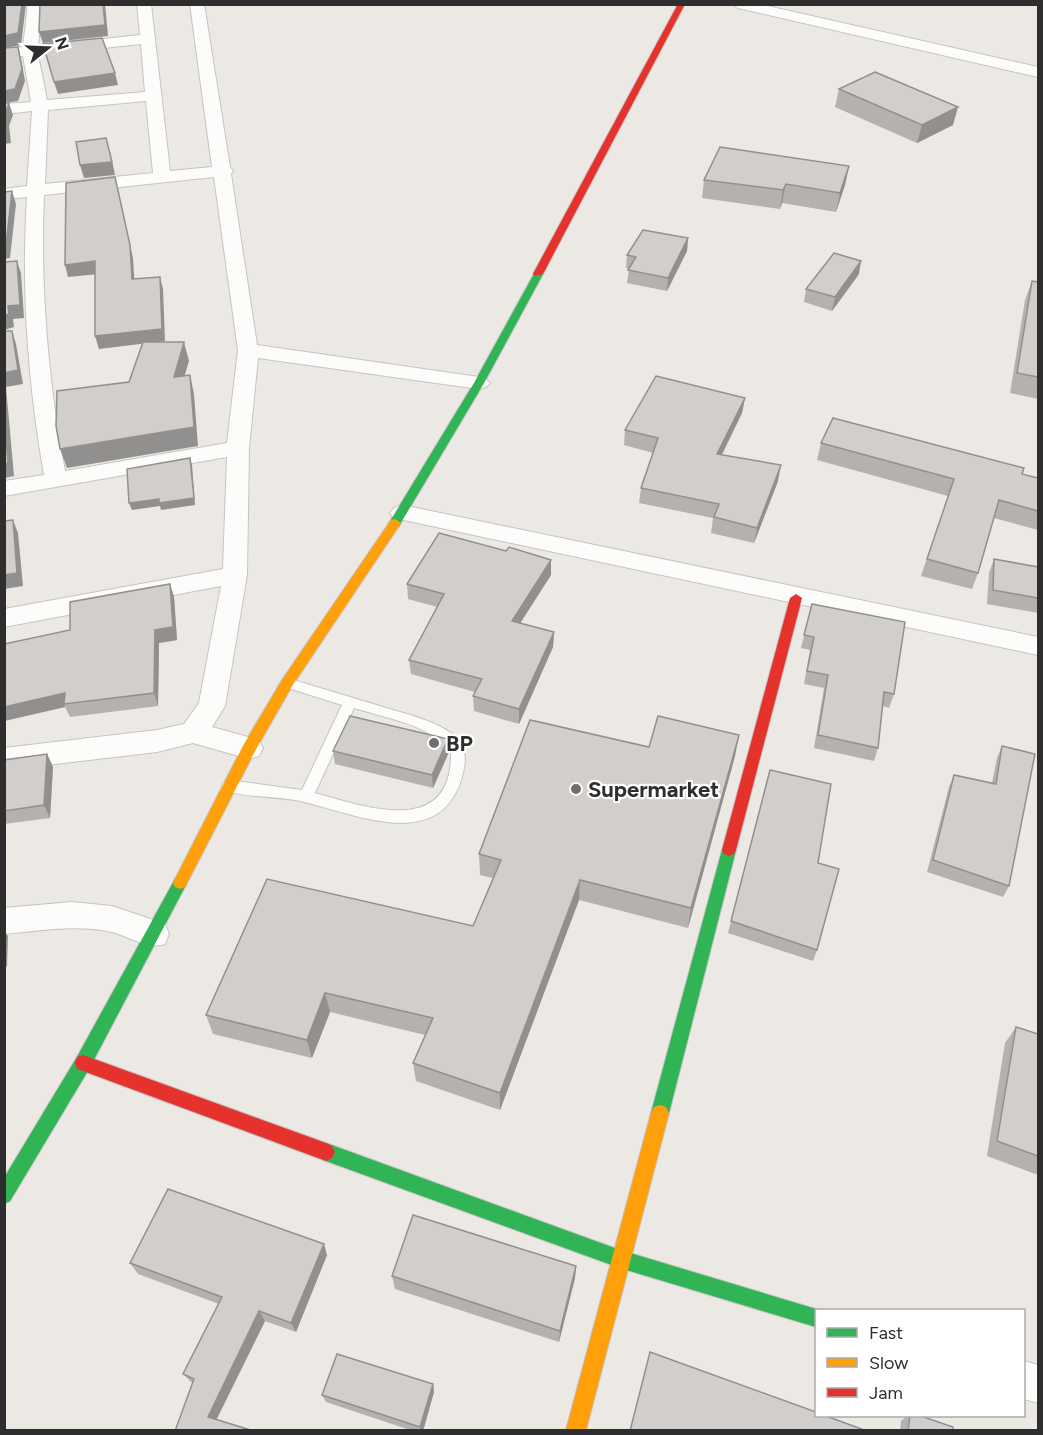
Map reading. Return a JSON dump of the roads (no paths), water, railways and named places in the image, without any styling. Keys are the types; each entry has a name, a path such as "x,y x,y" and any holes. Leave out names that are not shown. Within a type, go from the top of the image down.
{"main road":[{"path":"8,1186 83,1063 154,934 249,748 286,683 402,513 479,383 682,4"},
{"path":"576,1431 796,598"},
{"path":"83,1063 620,1259 815,1318"}],"street":[{"path":"35,4 30,51 40,106 37,190 23,265 36,333 43,409 56,481"},
{"path":"144,4 162,175"},
{"path":"193,732 212,706 235,575 238,448 248,350 224,171 197,4"},
{"path":"738,4 1038,72"},
{"path":"4,54 146,39"},
{"path":"4,109 152,96"},
{"path":"4,194 162,175 224,171"},
{"path":"15,336 36,333"},
{"path":"248,350 479,383"},
{"path":"4,489 238,448"},
{"path":"402,513 796,598 1038,646"},
{"path":"4,618 235,575"},
{"path":"4,759 157,741 193,732 249,748"},
{"path":"4,921 72,915 112,919 154,934"}],"lane":[{"path":"229,786 306,797 356,812 412,819 441,803 456,777 458,750 447,737 419,723 349,704 286,683"},
{"path":"306,797 349,704"}],"place":[{"name":"BP","path":"434,743"},
{"name":"Supermarket","path":"576,789"}]}
